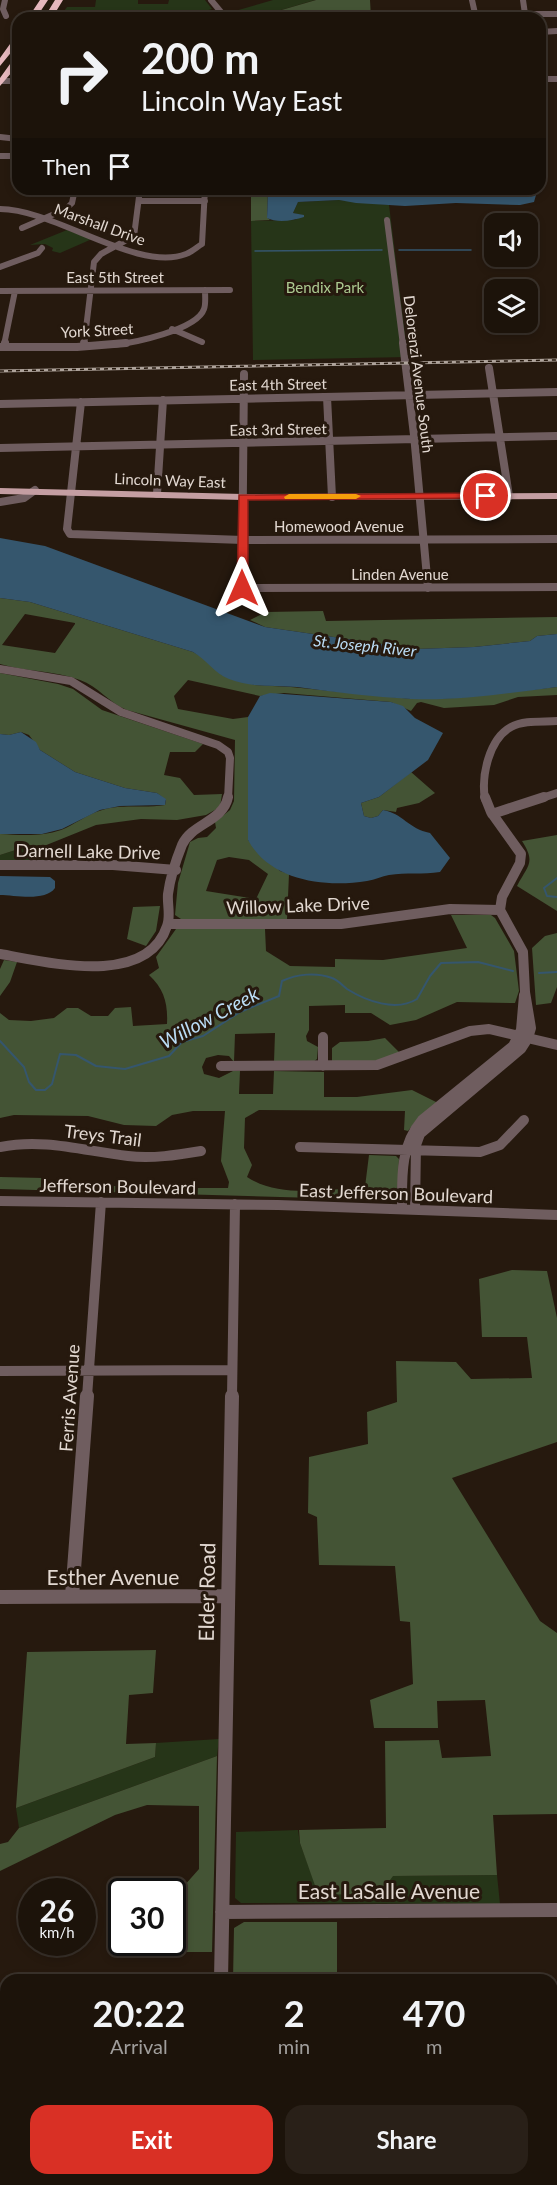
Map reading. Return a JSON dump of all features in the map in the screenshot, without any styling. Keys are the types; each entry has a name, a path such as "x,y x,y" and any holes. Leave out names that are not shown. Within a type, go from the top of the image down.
{"highway":[{"path":"0,64 12,47"},
{"path":"1,82 12,67"}],"main road":[{"name":"Lincoln Way East","path":"0,483 21,484 35,490"},
{"name":"Lincoln Way East","path":"0,491 35,490 243,497 557,496"}],"street":[{"path":"211,0 221,12"},
{"path":"3,1 6,16"},
{"path":"22,228 70,206 73,195"},
{"path":"84,346 94,262 101,254 129,240 135,233 140,195"},
{"path":"139,201 205,201 205,195"},
{"name":"Marshall Drive","path":"0,209 23,211 118,246 157,256 198,248 203,241 205,201"},
{"name":"Delorenzi Avenue South","path":"387,220 415,439 428,588"},
{"path":"0,267 38,253 42,248"},
{"name":"York Street","path":"2,347 133,343 196,318 203,312 205,290"},
{"name":"East 5th Street","path":"0,291 230,290"},
{"path":"2,347 15,291"},
{"path":"172,329 202,342"},
{"path":"489,368 509,496"},
{"path":"243,540 244,374"},
{"name":"East 4th Street","path":"0,404 557,392"},
{"path":"327,397 332,496"},
{"path":"157,494 163,400"},
{"path":"71,492 81,402"},
{"name":"East 3rd Street","path":"0,448 557,436"},
{"path":"0,502 24,498 35,490"},
{"name":"Homewood Avenue","path":"71,492 67,532 75,535 243,540 557,539"},
{"name":"Linden Avenue","path":"243,540 242,588 557,587"},
{"path":"0,669 54,676 71,681 121,712 224,748 230,758 227,804 220,813 197,826 186,837 168,894 168,924 156,945 138,959 115,965 90,967 0,954"},
{"path":"402,1209 410,1151 424,1129 516,1054 524,1037 530,1017 525,992 522,948 504,921 501,910 502,897 520,863 521,854 492,814 485,799 483,782 486,765 502,734 519,724 557,721"},
{"path":"492,814 557,793"},
{"name":"Darnell Lake Drive","path":"0,865 132,865 176,870"},
{"name":"Willow Lake Drive","path":"168,924 341,924 450,909 501,910"},
{"path":"221,1066 377,1065 474,1030 489,1029 557,1045"},
{"path":"323,1037 323,1066"},
{"path":"300,1147 486,1151 502,1143 524,1120"},
{"name":"Treys Trail","path":"0,1147 19,1143 47,1144 144,1157 201,1151"},
{"path":"410,1151 415,1210"},
{"name":"Jefferson Boulevard","path":"0,1201 235,1204"},
{"name":"Ferris Avenue","path":"72,1596 101,1202"},
{"name":"East Jefferson Boulevard","path":"235,1204 557,1215"},
{"name":"Elder Road","path":"221,1974 226,1596 235,1204"},
{"path":"0,1371 232,1370"},
{"name":"Esther Avenue","path":"0,1597 226,1596"},
{"name":"East LaSalle Avenue","path":"222,1912 557,1910"}],"green space":[{"path":"96,0 138,0 138,4 168,4 169,0 205,0 212,9 201,12 63,12 67,7 95,7"},
{"path":"273,0 315,0 274,12 231,12"},
{"path":"316,0 370,0 371,12 275,12"},
{"path":"251,195 268,195 267,217 270,220 251,221"},
{"name":"Bendix Park","path":"339,200 389,205 408,357 253,360 251,221 295,220 302,215 293,213 298,202"},
{"path":"67,230 92,239 60,253 52,251 53,248 45,244 30,245"},
{"path":"0,598 30,602 193,652 254,685 412,699 454,698 557,687 557,695 518,697 494,705 444,708 421,702 417,703 411,711 391,702 284,693 260,696 188,680 174,696 178,709 233,719 248,717 248,840 280,871 289,874 287,920 181,919 175,915 178,883 190,842 207,837 216,828 215,822 230,810 234,801 235,740 127,710 86,683 70,677 0,664","holes":["25,614 75,623 75,624 55,653 2,645","229,857 249,860 268,874 256,899 206,891 217,860"]},
{"path":"323,611 326,621 557,617 557,634 537,636 530,641 474,647 416,649 265,627 250,620 266,612"},
{"path":"0,673 73,689 102,710 203,744 195,752 170,752 164,775 180,778 194,795 222,794 220,807 206,815 177,820 141,819 96,825 44,846 31,845 0,855 0,834 46,834 66,828 94,813 107,809 165,805 166,800 157,793 125,788 75,772 40,750 29,735 21,732 9,735 0,734"},
{"path":"411,772 435,793 419,803 397,808 396,812 383,810 378,816 371,818 364,816 361,803 379,797"},
{"path":"557,835 557,911 517,886 529,864 529,854 522,841"},
{"path":"31,845 44,846 46,862 0,862 0,855"},
{"path":"160,906 156,931 146,946 127,939 133,907"},
{"path":"451,915 491,915 495,918 514,951 519,991 515,1003 457,1002 416,1020 390,1025 371,1013 345,1013 345,1005 309,1006 307,1041 318,1047 317,1059 313,1062 274,1062 275,1033 235,1034 234,1062 229,1056 218,1055 206,1058 202,1067 204,1074 219,1078 233,1071 240,1071 239,1094 273,1094 274,1071 324,1072 324,1097 357,1097 412,1090 438,1103 419,1117 408,1131 404,1130 405,1111 259,1110 245,1118 244,1148 252,1165 247,1177 260,1184 289,1190 320,1191 365,1187 369,1155 396,1156 399,1159 398,1182 395,1193 391,1197 386,1200 0,1189 0,1177 43,1178 54,1182 144,1188 228,1188 229,1182 221,1161 225,1111 193,1111 172,1115 156,1126 124,1125 88,1116 14,1115 0,1118 0,1013 9,1020 31,1021 54,1018 67,1008 78,1008 91,1016 108,1016 115,1008 131,1007 133,1026 167,1024 164,997 149,975 159,968 156,957 176,929 265,929 266,951 290,966 335,967 335,959 383,960 467,948"},
{"path":"557,933 557,987 551,1003 536,1005 532,948 545,936"},
{"path":"4,960 17,962 10,982 0,996 0,969"},
{"path":"385,1038 400,1053 375,1061 332,1061 332,1048 340,1042"},
{"path":"512,1270 547,1271 557,1318 557,1442 452,1478 540,1621 557,1633 557,1814 493,1815 497,1875 393,1876 379,1895 318,1894 300,1843 299,1830 386,1828 385,1741 439,1740 442,1758 491,1756 485,1700 437,1701 438,1728 374,1728 370,1700 413,1684 410,1622 400,1621 395,1566 319,1565 317,1517 308,1513 309,1457 368,1444 367,1412 397,1402 396,1361 456,1362 471,1379 532,1378 527,1337 482,1337 479,1279"},
{"path":"156,1650 153,1693 129,1695 126,1744 156,1743 155,1757 16,1808 27,1652"},
{"path":"219,1739 217,1756 19,1828 16,1808 155,1757 156,1743"},
{"path":"217,1756 212,1952 186,1952 186,1884 199,1869 199,1806 147,1805 115,1815 0,1871 0,1844 8,1842 19,1828"},
{"path":"298,1830 300,1843 319,1894 392,1876 497,1875 500,1904 241,1903 235,1898 236,1832"},
{"path":"244,1922 337,1922 337,1974 233,1974 234,1928"}],"water":[{"path":"268,195 536,195 534,202 520,205 456,203 405,206 339,200 298,202 293,213 304,215 304,217 280,221 267,218"},
{"name":"St. Joseph River","path":"0,538 45,546 265,627 416,649 474,647 530,641 537,636 557,634 557,687 484,696 411,699 237,682 219,673 193,652 30,602 0,598"},
{"path":"270,693 391,702 403,706 415,718 443,733 428,760 379,797 361,803 364,816 371,818 378,816 383,810 430,833 450,858 440,872 395,874 351,883 317,882 284,873 270,865 258,854 248,840 248,717 260,696"},
{"path":"21,732 36,742 40,750 75,772 125,788 157,793 166,799 165,805 120,806 100,810 62,829 42,834 0,834 0,734 9,735"},
{"path":"0,876 50,877 55,881 55,888 44,895 37,896 0,895"}],"waterway":[{"path":"255,251 382,250"},
{"path":"399,250 471,250"},
{"name":"Willow Creek","path":"557,878 544,888 547,896 557,897"},
{"name":"Willow Creek","path":"0,1041 24,1067 29,1082 36,1090 45,1090 52,1084 60,1054 76,1055 96,1066 125,1069 169,1056 182,1042 203,1036 240,1012 279,996 282,981 294,977 313,974 326,976 372,1001 400,1005 417,999 430,976 441,963 478,962 513,971"},
{"name":"Willow Creek","path":"539,973 557,972"}],"railway":[{"path":"0,371 557,360"}],"slow traffic":[{"path":"289,497 356,496"}],"route":[{"path":"242,588 243,497 486,496"}]}
